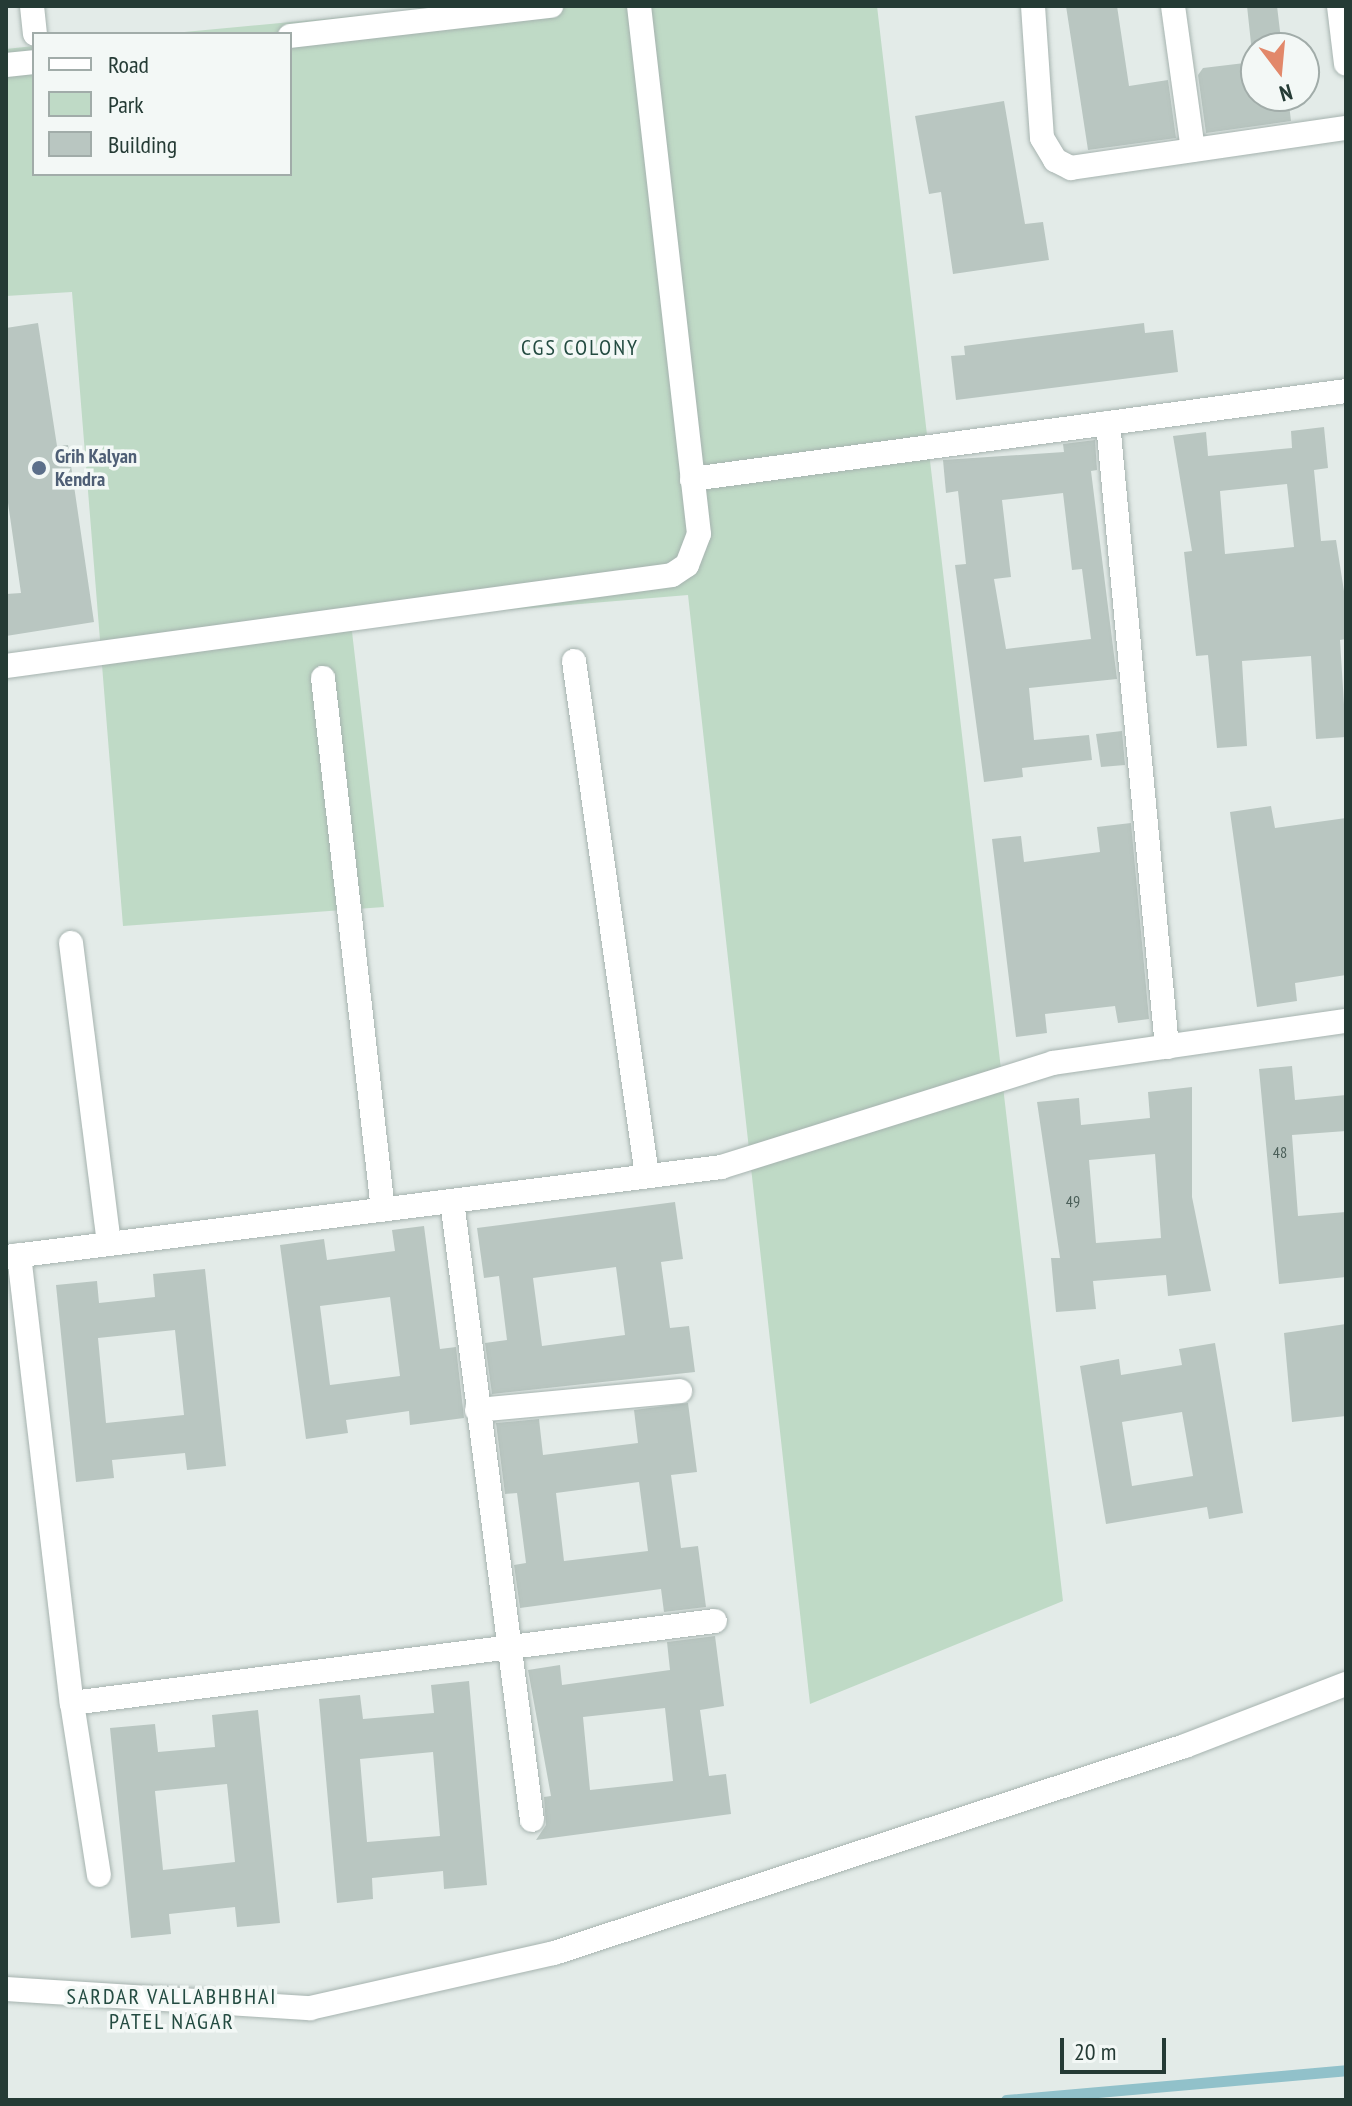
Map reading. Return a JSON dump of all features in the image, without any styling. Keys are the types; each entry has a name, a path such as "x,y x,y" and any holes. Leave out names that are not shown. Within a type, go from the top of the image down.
{"street":[{"path":"32,6 35,32"},
{"path":"292,36 459,12 551,6"},
{"path":"6,666 672,575 687,565 699,534 639,6"},
{"path":"1033,6 1042,138 1055,160 1071,168 1346,128"},
{"path":"1173,6 1193,150"},
{"path":"1339,6 1346,64"},
{"path":"6,65 32,62"},
{"path":"692,479 1346,391"},
{"path":"1108,423 1167,1047"},
{"path":"574,661 647,1176"},
{"path":"323,678 383,1210"},
{"path":"71,943 109,1244"},
{"path":"99,1875 72,1703 13,1256 721,1167 1053,1063 1346,1021"},
{"path":"452,1201 506,1645 532,1820"},
{"path":"477,1410 680,1391"},
{"path":"72,1703 506,1645 715,1621"},
{"path":"6,1989 310,2008 508,1963 1155,1756 1346,1684"}],"green space":[{"path":"461,6 877,6 1063,1601 810,1704 688,595 351,623 384,907 123,926 72,292 6,296 6,49 32,46 32,176 292,176 292,32 184,32"}],"building":[{"path":"1066,6 1117,6 1129,86 1168,80 1176,138 1088,150"},
{"path":"1247,6 1277,6 1280,32 1250,32"},
{"path":"1240,64 1240,112 1290,112 1291,121 1206,133 1198,75 1203,68"},
{"path":"1004,101 1025,224 1043,222 1049,260 953,274 941,192 929,194 915,116"},
{"name":"Grih Kalyan Kendra","path":"38,323 57,446 68,445 94,622 6,636 6,594 21,593 6,489 6,328"},
{"path":"1144,323 1145,333 1173,330 1178,372 956,400 951,356 965,355 964,346"},
{"path":"1324,427 1328,468 1314,470 1321,541 1336,540 1346,604 1346,639 1340,640 1346,737 1316,739 1311,656 1242,661 1247,746 1217,748 1208,655 1196,656 1184,552 1192,551 1173,436 1206,432 1208,456 1292,448 1291,431","holes":["1287,484 1294,547 1225,554 1220,491"]},
{"path":"1095,440 1097,470 1091,471 1117,679 1029,688 1034,740 1089,735 1092,760 1022,768 1023,777 984,782 955,565 966,564 958,491 946,493 943,460 1064,452 1063,444","holes":["1063,493 1072,570 1082,569 1091,639 1006,649 994,579 1011,577 1002,500"]},
{"path":"1122,731 1125,765 1101,767 1096,734"},
{"path":"1271,806 1275,828 1346,818 1346,975 1295,983 1297,1001 1257,1007 1230,812"},
{"path":"1131,823 1149,1019 1118,1023 1115,1006 1045,1014 1047,1033 1016,1037 992,839 1021,836 1024,862 1100,852 1097,827"},
{"path":"1292,1066 1295,1100 1346,1095 1346,1131 1292,1135 1298,1216 1346,1212 1346,1277 1279,1284 1259,1069"},
{"path":"1192,1087 1192,1197 1211,1291 1168,1296 1166,1275 1093,1281 1096,1309 1056,1312 1051,1258 1060,1258 1037,1102 1079,1098 1081,1125 1150,1118 1148,1092","holes":["1155,1154 1161,1238 1096,1243 1089,1160"]},
{"path":"675,1202 683,1259 661,1262 670,1328 689,1326 695,1372 492,1394 485,1343 507,1340 499,1276 484,1278 477,1228","holes":["616,1267 625,1335 542,1346 533,1278"]},
{"path":"424,1226 440,1349 456,1347 464,1418 410,1425 409,1411 346,1420 348,1433 306,1439 280,1245 324,1239 327,1260 395,1251 392,1230","holes":["390,1297 400,1376 330,1385 320,1306"]},
{"path":"205,1269 226,1466 187,1470 185,1453 112,1460 114,1478 76,1482 56,1285 97,1281 99,1303 155,1297 153,1274","holes":["175,1330 184,1415 106,1423 98,1338"]},
{"path":"1346,1324 1346,1416 1292,1422 1284,1333"},
{"path":"1215,1343 1243,1513 1209,1519 1207,1507 1106,1524 1080,1366 1119,1359 1121,1375 1182,1365 1179,1349","holes":["1182,1412 1193,1476 1132,1486 1122,1422"]},
{"path":"688,1403 697,1472 671,1475 681,1548 698,1546 706,1607 664,1612 661,1589 520,1608 514,1565 526,1563 517,1493 505,1494 496,1423 539,1419 543,1455 638,1443 634,1410","holes":["639,1482 648,1551 564,1561 556,1493"]},
{"path":"715,1636 724,1706 700,1710 709,1776 726,1774 731,1814 536,1840 546,1825 544,1797 551,1796 528,1670 560,1665 562,1685 670,1670 667,1642","holes":["665,1708 673,1781 590,1790 583,1717"]},
{"path":"469,1681 487,1885 444,1889 443,1871 372,1878 373,1899 337,1903 319,1699 360,1695 363,1719 434,1713 431,1685","holes":["433,1752 440,1836 367,1842 360,1759"]},
{"path":"258,1710 280,1923 237,1927 235,1907 169,1914 171,1934 131,1938 110,1728 155,1724 158,1752 215,1747 212,1715","holes":["227,1784 235,1862 163,1870 155,1791"]}],"waterway":[{"path":"1006,2100 1346,2070"}],"place":[{"name":"Grih Kalyan Kendra","path":"39,468"}],"district":[{"name":"CGS COLONY","path":"580,348"},
{"name":"SARDAR VALLABHBHAI PATEL NAGAR","path":"172,2008"}]}
